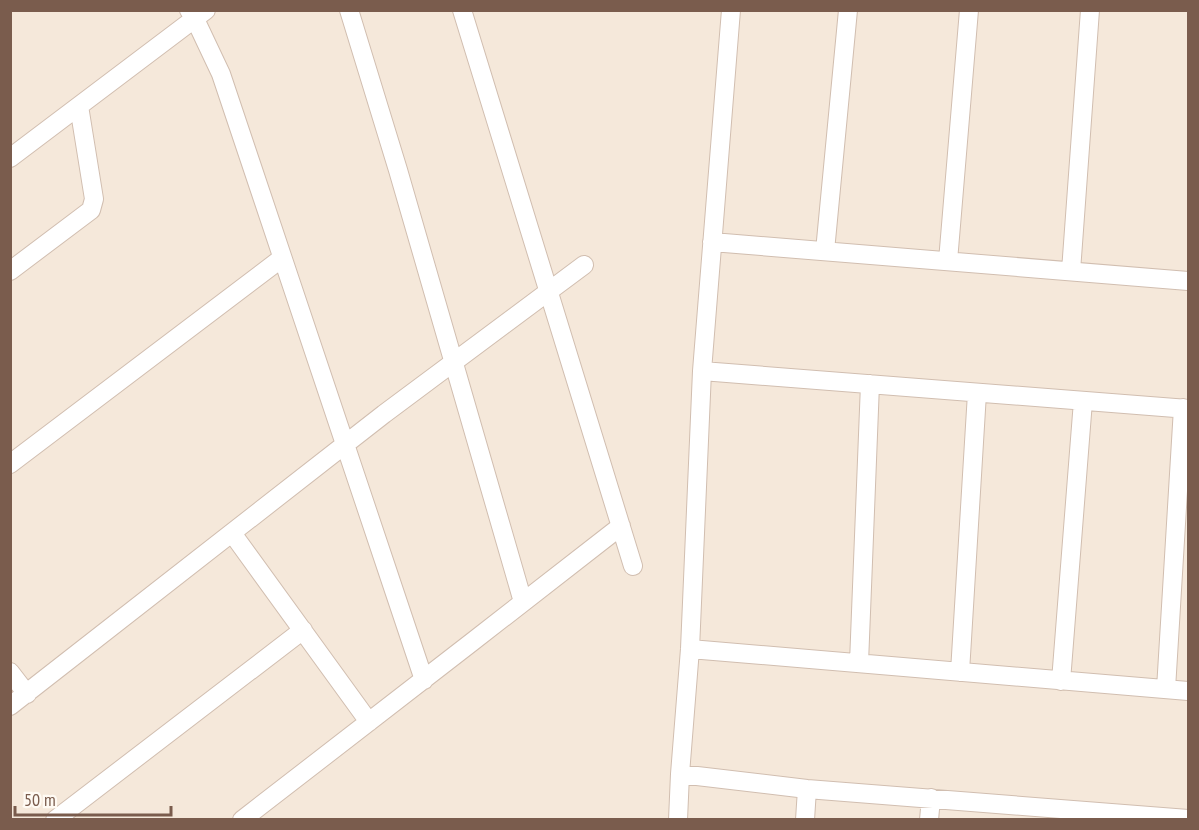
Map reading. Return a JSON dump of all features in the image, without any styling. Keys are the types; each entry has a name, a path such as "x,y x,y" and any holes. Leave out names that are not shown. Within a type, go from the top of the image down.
{"street":[{"path":"350,10 524,602"},
{"path":"462,10 633,566"},
{"path":"678,819 690,649 702,371 731,10"},
{"path":"825,252 848,10"},
{"path":"948,261 969,10"},
{"path":"1071,271 1090,10"},
{"path":"10,158 196,13 221,74 424,680"},
{"path":"10,271 91,210 94,200 79,106"},
{"path":"712,242 1188,280"},
{"path":"10,464 282,258"},
{"path":"10,706 345,445 584,265"},
{"path":"702,371 1186,408 1166,689"},
{"path":"859,663 870,384"},
{"path":"960,672 977,393"},
{"path":"1061,681 1083,400"},
{"path":"242,819 621,526"},
{"path":"232,533 369,722"},
{"path":"55,819 303,630"},
{"path":"690,649 1188,691"},
{"path":"10,672 27,694"},
{"path":"680,774 807,789 931,798 1037,813 1188,819"},
{"path":"805,819 807,789"},
{"path":"929,819 931,798"}],"shaded area":[{"path":"11,11 1188,11 1188,819 11,819"}]}
